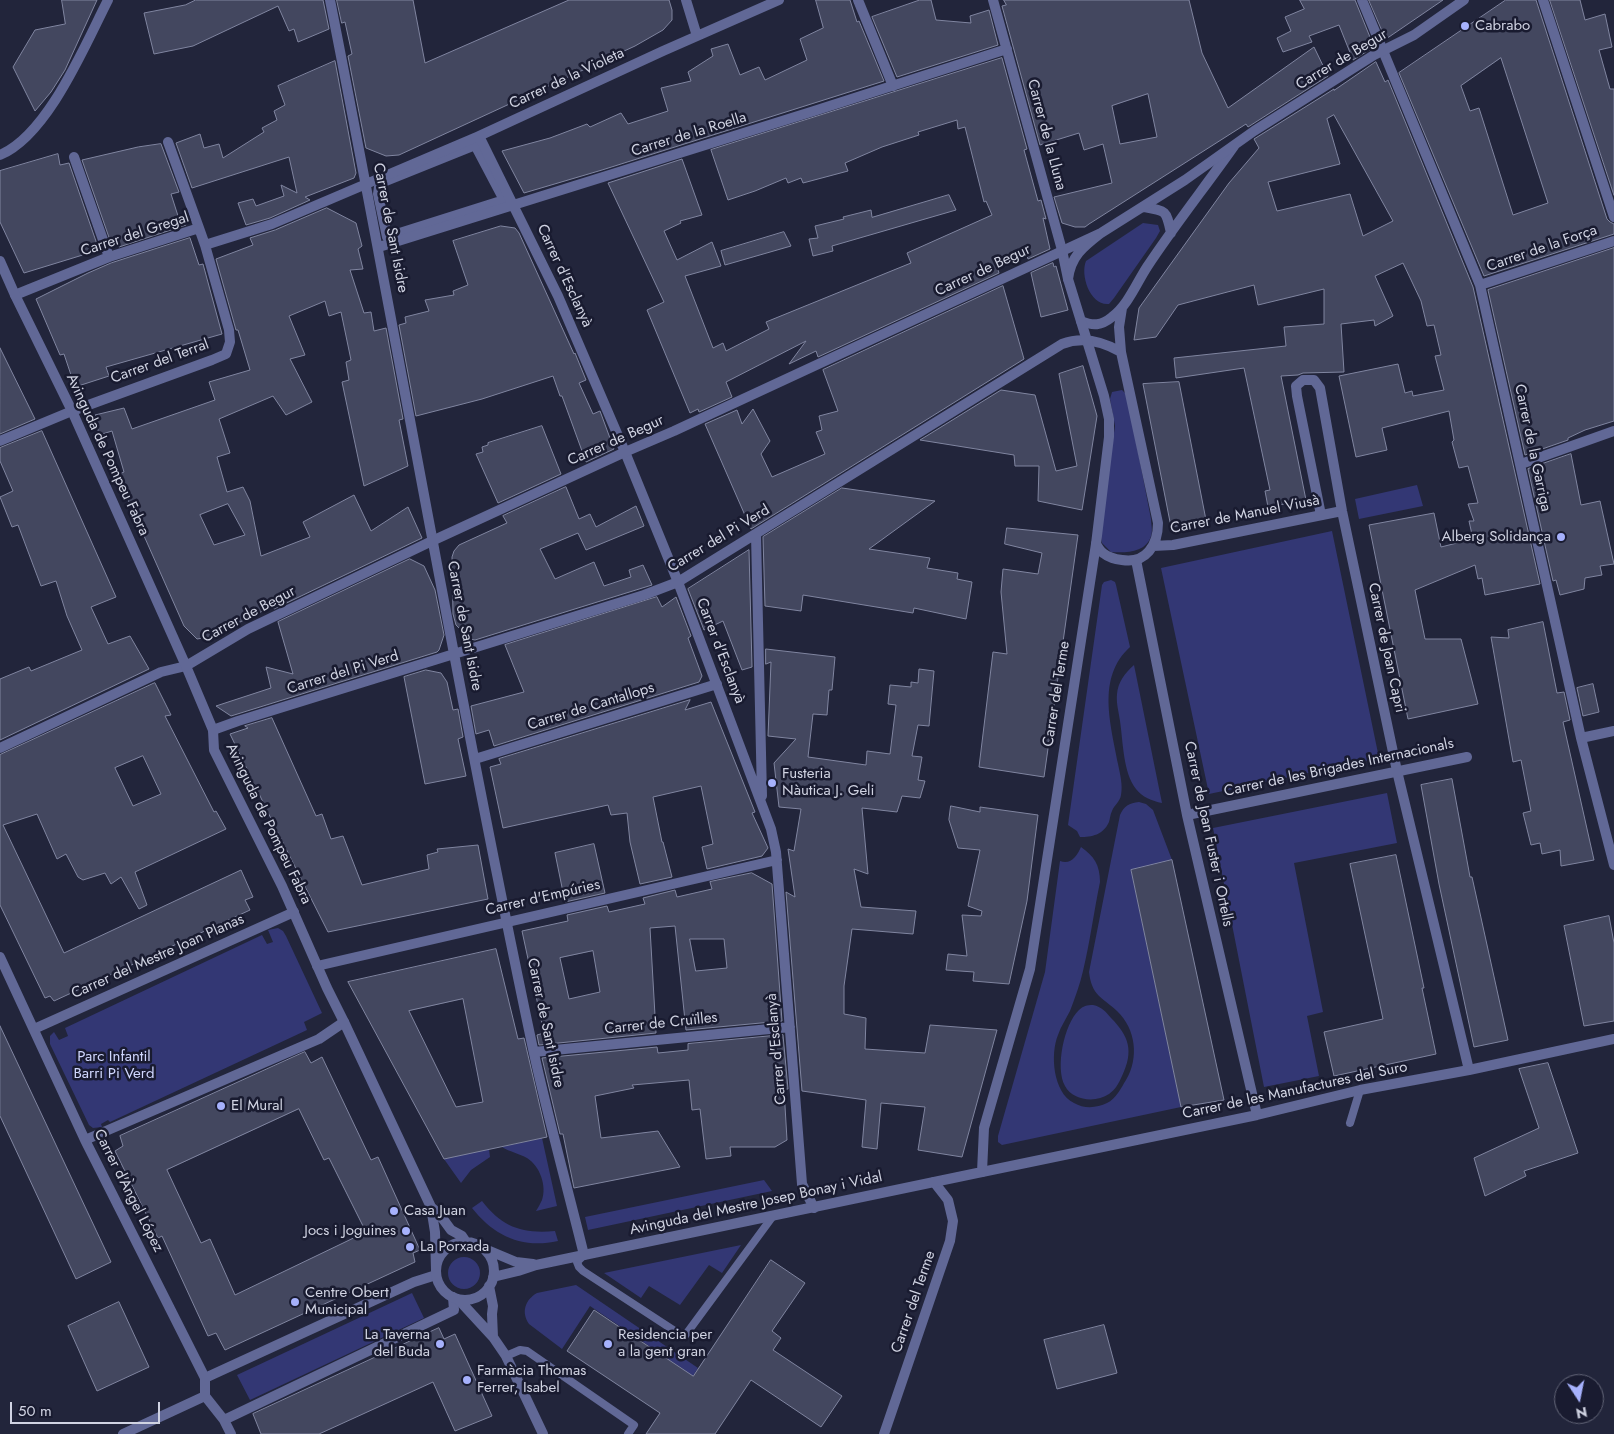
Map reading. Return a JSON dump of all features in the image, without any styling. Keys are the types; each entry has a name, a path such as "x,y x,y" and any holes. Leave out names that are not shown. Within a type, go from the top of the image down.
{"street":[{"path":"0,155 20,142 38,123 62,90 108,0"},
{"name":"Carrer de Sant Isidre","path":"330,0 379,248 432,541 534,1052 584,1255"},
{"path":"686,0 696,36"},
{"name":"Carrer de la Violeta","path":"366,184 479,136 779,0"},
{"path":"858,0 893,86"},
{"name":"Carrer de la Lluna","path":"993,0 1062,250 1068,279"},
{"path":"1362,0 1383,50"},
{"name":"Carrer de Begur","path":"0,748 161,672 186,666 248,629 432,541 1101,233 1144,207 1349,70 1414,35 1464,0"},
{"path":"1543,0 1614,217"},
{"name":"Carrer de la Roella","path":"379,248 1007,49"},
{"name":"Carrer de la Garriga","path":"1383,50 1480,285 1581,738 1614,865"},
{"name":"Carrer d'Esclanyà","path":"479,136 558,296 625,452 678,582 772,829 777,860 802,1184 814,1208"},
{"path":"168,142 199,228"},
{"path":"475,145 504,200 386,237 378,194 379,187 383,182 475,145"},
{"name":"Carrer de Begur","path":"1081,321 1092,325 1103,323 1122,308 1146,268 1235,145"},
{"path":"74,157 109,258"},
{"path":"204,245 272,224 366,184"},
{"path":"1144,207 1162,210 1167,216 1171,233"},
{"name":"Carrer del Gregal","path":"15,295 109,258 199,228 204,245"},
{"path":"1068,279 1069,268 1079,251 1101,233"},
{"name":"Carrer de la Força","path":"1480,285 1614,240"},
{"name":"Carrer del Terral","path":"0,442 72,411 226,354 230,342 229,330 204,245"},
{"name":"Avinguda de Pompeu Fabra","path":"0,261 72,411 186,666 213,730 214,750 282,886 317,966 430,1207 435,1232 436,1272"},
{"name":"Carrer del Terme","path":"982,1172 984,1128 1030,969 1096,544 1109,437 1109,419 1104,396 1068,279"},
{"path":"1096,544 1103,553 1112,559 1136,560 1147,553 1153,546 1158,533 1158,523 1120,352 1119,327 1122,308"},
{"name":"Carrer del Pi Verd","path":"213,730 644,595 678,582 1062,344 1072,340 1086,339 1110,346 1120,352"},
{"name":"Carrer de Joan Capri","path":"1321,515 1297,396 1296,386 1303,380 1314,380 1320,388 1342,511 1397,771 1469,1070"},
{"path":"1520,464 1614,431"},
{"name":"Carrer de Manuel Viusà","path":"1153,546 1172,545 1342,511"},
{"path":"756,535 762,804"},
{"name":"Carrer de Joan Fuster i Ortells","path":"1136,560 1187,815 1257,1114"},
{"name":"Carrer de Cantallops","path":"475,759 717,684"},
{"path":"1581,738 1614,730"},
{"name":"Carrer de les Brigades Internacionals","path":"1187,815 1467,757"},
{"name":"Carrer d'Empúries","path":"317,966 777,860"},
{"name":"Carrer del Mestre Joan Planas","path":"34,1029 294,912"},
{"name":"Carrer d'Àngel López","path":"0,957 4,975 34,1029 86,1140 205,1378 205,1396"},
{"path":"86,1140 319,1040 344,1022"},
{"name":"Carrer de Cruïlles","path":"534,1052 790,1027"},
{"name":"Carrer de les Manufactures del Suro","path":"982,1172 1257,1114 1360,1090 1469,1070 1614,1039"},
{"name":"Avinguda del Mestre Josep Bonay i Vidal","path":"491,1282 536,1265 982,1172"},
{"name":"Carrer del Terme","path":"884,1434 950,1241 953,1221 948,1200 934,1182"},
{"name":"Avinguda de Pompeu Fabra","path":"430,1207 440,1215 451,1230 462,1236 466,1242"},
{"path":"493,1338 491,1282 493,1268 491,1258 483,1248 476,1244 458,1243 444,1250 440,1255 436,1272 440,1286 455,1298 493,1338 506,1356 543,1434"},
{"name":"Avinguda del Mestre Josep Bonay i Vidal","path":"483,1248 516,1262 536,1265"},
{"path":"205,1378 436,1272"},
{"path":"455,1298 468,1299 477,1297 491,1282"},
{"path":"224,1420 454,1310 455,1298"},
{"path":"124,1434 205,1396 224,1420 230,1434"}],"lane":[{"path":"1350,1123 1360,1090"},
{"path":"584,1255 577,1262 583,1271 684,1337 773,1216"},
{"path":"506,1356 520,1350 526,1351 634,1426 628,1434"}],"green space":[{"path":"1143,223 1158,225 1160,231 1114,298 1109,304 1102,303 1092,295 1088,288 1084,274 1086,261"},
{"path":"1122,390 1127,395 1152,532 1148,542 1140,549 1128,552 1111,552 1102,543 1100,530 1115,426 1110,399 1112,392"},
{"path":"1417,485 1423,506 1359,519 1355,499"},
{"path":"1332,531 1379,758 1209,794 1161,568"},
{"path":"1111,580 1116,585 1130,647 1119,659 1109,687 1112,734 1122,791 1104,830 1093,836 1080,837 1077,831 1068,825 1102,585 1104,582"},
{"path":"1134,665 1162,803 1138,792 1128,774 1126,766 1117,694 1122,678"},
{"path":"1387,793 1397,843 1294,863 1323,1012 1307,1016 1319,1076 1264,1087 1213,828"},
{"path":"1139,802 1146,804 1153,810 1172,860 1131,870 1181,1107 1002,1145 998,1142 998,1136 1045,972 1060,861 1070,861 1081,847 1095,862 1099,871 1100,882 1082,976 1056,1043 1054,1052 1055,1072 1062,1091 1067,1098 1078,1105 1095,1107 1113,1099 1130,1071 1134,1053 1132,1035 1123,1018 1095,991 1089,972 1120,815 1127,806"},
{"name":"Parc Infantil Barri Pi Verd","path":"278,928 286,936 322,1013 304,1022 307,1030 110,1122 108,1120 101,1124 102,1127 93,1128 89,1125 50,1044 50,1036 54,1032 59,1040 68,1036 65,1028 262,935 267,944 273,942 268,930"},
{"path":"1093,1005 1103,1010 1122,1031 1129,1051 1126,1067 1115,1088 1104,1097 1085,1099 1073,1095 1065,1086 1062,1078 1061,1058 1065,1035 1069,1025 1081,1009 1085,1006"},
{"path":"542,1138 557,1206 536,1211 542,1200 544,1189 539,1171 527,1158 502,1147"},
{"path":"489,1149 490,1157 471,1170 461,1183 444,1159"},
{"path":"764,1180 772,1191 588,1230 585,1217"},
{"path":"482,1201 505,1223 523,1230 555,1231 558,1241 532,1243 510,1238 499,1233 472,1208"},
{"path":"741,1245 722,1273 709,1265 680,1305 649,1286 641,1298 604,1273"},
{"path":"464,1257 470,1258 475,1262 479,1267 479,1279 475,1284 470,1288 464,1289 458,1288 453,1284 449,1279 448,1273 449,1267 453,1262 458,1258"},
{"path":"576,1285 698,1368 693,1376 590,1306 562,1349 529,1324 525,1311 527,1303 533,1296 537,1293"},
{"path":"412,1293 424,1318 250,1400 237,1375"}],"building":[{"path":"62,0 97,0 65,70 51,92 35,111 13,67 35,30 65,24"},
{"path":"196,0 323,0 329,29 298,42 294,29 289,31 278,6 193,46 154,54 144,13 185,5"},
{"path":"337,0 413,0 425,63 569,0 669,0 672,20 663,30 635,46 399,155 386,156 366,148 348,56 352,54 345,22 342,23"},
{"path":"816,0 850,0 857,22 859,21 884,81 524,193 502,151 550,138 587,124 590,127 621,113 628,124 668,111 661,88 691,81 688,72 713,56 711,49 728,44 740,75 759,67 765,80 807,60 800,39 823,28"},
{"path":"920,0 931,0 936,20 971,23 970,16 989,10 998,45 897,77 872,17"},
{"path":"1004,0 1189,0 1202,53 1228,108 1314,47 1328,76 1248,127 1246,124 1085,227 1075,227 1062,223 1054,197 1112,183 1103,144 1084,150 1079,133 1040,145 1002,6 1006,5","holes":["1148,94 1157,137 1120,144 1112,106"]},
{"path":"1300,0 1355,0 1374,47 1353,60 1339,25 1309,36 1312,42 1283,52 1277,38 1291,31 1285,17 1304,9"},
{"path":"1369,0 1443,0 1386,39"},
{"path":"1506,0 1536,0 1607,219 1614,224 1614,234 1484,276 1399,73","holes":["1501,58 1548,203 1513,215 1479,108 1470,111 1461,86"]},
{"path":"1550,0 1580,0 1585,20 1605,14 1612,47 1599,50 1610,89 1614,89 1614,195"},
{"path":"1002,58 1027,149 1024,150 1038,201 1041,200 1046,219 1043,218 1050,249 1028,259 1026,253 997,266 999,273 818,357 816,351 789,364 806,341 726,382 732,397 699,412 698,409 690,413 647,310 664,302 608,183 682,159 702,215 680,221 681,223 664,231 677,260 712,242 721,266 685,276 713,348 723,343 726,351 769,329 766,322 911,263 907,253 992,215 986,201 984,202 965,127 958,129 957,120 918,132 919,135 882,147 845,163 848,171 803,183 801,178 788,183 786,178 728,200 711,150"},
{"path":"335,61 356,173 354,178 305,197 310,200 270,218 246,225 238,203 253,199 256,206 284,196 281,185 297,193 289,157 192,188 176,143 200,134 204,148 219,144 223,158 264,132 262,128 277,120 274,111 285,105 278,86"},
{"path":"1376,62 1385,82 1388,80 1473,287 1540,584 1485,595 1482,578 1478,579 1475,565 1415,590 1425,639 1461,639 1478,704 1408,719 1369,525 1434,513 1441,547 1473,539 1469,521 1474,521 1468,504 1478,503 1468,466 1459,468 1452,442 1454,440 1449,411 1382,428 1387,450 1356,457 1339,376 1398,364 1405,393 1412,391 1413,396 1444,390 1435,356 1441,355 1434,325 1427,326 1421,301 1403,263 1375,276 1393,316 1375,326 1374,320 1341,324 1344,372 1303,373 1281,376 1306,500 1268,507 1265,491 1270,490 1244,368 1176,378 1174,358 1286,346 1284,327 1324,324 1324,289 1258,305 1254,285 1178,305 1156,337 1134,340 1139,308 1229,183 1259,148 1254,139","holes":["1334,115 1393,221 1363,236 1350,194 1277,211 1268,182 1340,164 1327,119"]},
{"path":"161,144 179,192 171,194 179,219 183,218 186,225 119,247 118,244 112,246 82,160 138,147"},
{"path":"58,154 60,165 69,163 99,250 24,273 0,222 0,171"},
{"path":"949,195 956,210 832,246 833,251 813,256 809,239 818,238 815,226 871,210 872,217"},
{"path":"327,208 356,223 362,246 358,249 363,269 350,270 364,313 371,312 374,331 386,328 403,419 399,420 408,466 364,486 342,382 349,380 346,362 351,360 341,312 329,316 325,301 289,316 305,355 290,359 312,402 286,415 273,396 219,419 230,453 217,457 227,492 243,487 250,501 261,556 310,537 303,522 354,495 371,531 408,507 422,538 274,609 273,606 209,637 197,639 184,626 117,475 124,472 112,431 99,435 95,415 124,408 132,429 215,400 209,382 250,370 238,330 236,330 216,259 253,245 250,238 275,230","holes":["228,504 245,535 214,545 200,515"]},
{"path":"501,226 515,228 519,233 586,380 579,383 593,414 600,411 614,449 586,462 553,376 482,399 416,416 399,325 406,323 405,317 429,311 425,300 454,295 453,291 468,285 453,241"},
{"path":"784,232 791,246 725,265 721,251"},
{"path":"190,238 199,265 203,264 222,334 106,367 109,376 75,387 64,354 60,355 36,299 111,263"},
{"path":"1614,248 1614,421 1585,430 1568,438 1568,440 1525,455 1488,290"},
{"path":"1053,263 1054,267 1056,266 1068,310 1041,317 1031,273"},
{"path":"1003,286 1024,359 751,529 705,424 737,410 742,424 753,409 770,441 761,454 772,477 825,454 816,432 822,430 819,416 838,411 823,370"},
{"path":"0,348 35,419 0,434"},
{"path":"1083,366 1097,416 1082,510 1038,501 1039,466 1015,466 1014,455 920,440 1001,390 1035,395 1056,471 1077,466 1059,374"},
{"path":"1179,382 1206,520 1171,527 1143,384"},
{"path":"542,426 561,474 498,503 476,454 483,452 482,447 488,445 488,443"},
{"path":"42,431 116,597 91,607 108,644 130,636 149,669 0,740 0,679 29,667 31,671 82,650 67,616 56,581 41,586 18,525 12,527 0,497 13,491 0,461 0,448"},
{"path":"1571,454 1581,505 1600,501 1614,564 1600,566 1602,575 1585,578 1584,589 1560,595 1556,580 1553,581 1528,469"},
{"path":"566,487 579,519 590,514 596,527 636,506 644,526 586,550 578,533 540,549 555,579 594,562 604,586 631,577 629,570 643,565 652,585 475,640 470,639 456,625 453,614 452,557 454,551 459,545 507,523 503,516"},
{"path":"842,488 935,501 869,549 930,558 927,568 958,573 957,579 972,582 966,619 914,608 913,613 803,595 801,611 765,606 763,537"},
{"path":"1007,528 1078,535 1044,777 979,767 993,652 1007,654 1001,592 1003,569 1038,574 1042,553 1005,544"},
{"path":"749,550 752,667 742,670 723,621 704,630 688,589"},
{"path":"410,559 424,566 435,590 444,635 437,652 231,716 216,706 271,688 266,667 293,674 278,622"},
{"path":"657,597 662,607 676,597 691,636 688,638 702,676 699,682 494,746 489,730 476,734 471,706 524,692 505,645"},
{"path":"1543,622 1557,693 1564,692 1570,720 1563,722 1594,860 1561,866 1560,850 1542,854 1540,843 1531,845 1523,813 1531,811 1521,760 1513,762 1491,637 1509,638 1508,630"},
{"path":"766,649 835,657 832,690 829,690 827,715 813,714 808,757 866,765 867,751 890,754 896,705 888,704 890,685 911,687 911,682 918,683 919,669 934,671 929,726 918,725 912,756 922,757 918,780 925,781 920,798 902,796 897,812 862,808 868,874 854,869 861,907 916,911 913,934 852,929 844,986 844,1014 866,1018 865,1049 925,1053 930,1025 997,1030 962,1157 918,1150 925,1107 881,1103 877,1149 862,1147 866,1100 802,1091 786,892 795,897 788,849 794,851 801,809 779,807 774,763 796,739 768,736 771,662 766,664"},
{"path":"426,670 441,673 447,682 453,710 458,709 463,737 458,739 466,776 425,784 404,677"},
{"path":"155,683 171,715 165,716 214,812 216,811 226,829 135,872 147,905 139,909 121,877 111,884 105,873 83,880 78,877 66,854 57,859 37,814 3,825 64,953 241,870 253,897 245,900 250,910 54,1001 50,996 45,998 0,905 0,755","holes":["143,756 161,794 133,806 115,768"]},
{"path":"1593,684 1599,712 1583,716 1577,688"},
{"path":"690,700 685,710 711,702 755,812 752,813 768,848 762,856 707,869 702,847 713,844 701,786 653,797 662,842 672,877 640,884 630,842 627,813 611,815 608,805 503,828 490,767 501,764 499,759"},
{"path":"272,718 316,816 322,814 331,839 343,836 362,885 429,869 427,855 438,852 437,849 478,845 488,899 328,932 230,734 248,728 245,726"},
{"path":"1452,779 1470,877 1472,877 1508,1040 1474,1047 1439,884 1421,785"},
{"path":"951,806 980,812 980,807 1038,815 1027,901 1009,984 973,981 974,972 946,970 948,954 967,956 962,915 981,916 982,911 968,906 980,850 958,848 949,820"},
{"path":"594,844 605,893 565,902 555,853"},
{"path":"1396,855 1436,1054 1334,1076 1324,1032 1383,1019 1350,864"},
{"path":"1172,860 1224,1100 1181,1107 1131,870"},
{"path":"752,873 772,884 782,1021 686,1030 675,926 650,928 656,1033 539,1045 537,1035 544,1033 522,931 568,921 567,915 607,906 609,912 645,904 643,898 675,890 677,897 712,889 710,882","holes":["690,939 724,939 727,968 696,971","593,951 600,992 569,999 560,958"]},
{"path":"1609,916 1614,943 1614,1021 1584,1026 1564,926"},
{"path":"496,949 518,1039 524,1038 547,1137 444,1159 348,982","holes":["463,999 483,1102 456,1107 409,1011"]},
{"path":"0,1026 111,1262 76,1279 0,1116"},
{"path":"783,1035 788,1089 784,1089 787,1140 775,1147 730,1147 731,1156 706,1159 700,1109 692,1110 689,1080 632,1085 634,1088 595,1096 601,1138 658,1131 680,1167 574,1188 563,1134 560,1134 542,1058 657,1047 658,1053 688,1050 688,1044"},
{"path":"305,1052 311,1063 322,1057 371,1160 378,1157 420,1250 413,1253 415,1262 225,1350 216,1333 208,1336 162,1236 158,1238 115,1151 123,1146 120,1136","holes":["299,1109 324,1160 329,1158 366,1232 235,1295 210,1239 201,1243 167,1170"]},
{"path":"1548,1063 1578,1153 1524,1171 1526,1176 1485,1196 1474,1158 1539,1128 1519,1069"},
{"name":"Residencia per a la gent gran","path":"771,1260 805,1283 772,1331 781,1338 773,1350 842,1396 821,1427 751,1380 715,1434 646,1434 660,1413 567,1351 594,1310 693,1376"},
{"path":"119,1302 149,1367 97,1391 68,1326"},
{"path":"1104,1325 1117,1373 1057,1389 1044,1340"},
{"path":"439,1328 444,1339 455,1334 492,1416 455,1431 433,1382 319,1434 261,1434 253,1414"}],"place":[{"name":"Cabrabo","path":"1465,26"},
{"name":"Alberg Solidança","path":"1561,537"},
{"name":"Fusteria Nàutica J. Geli","path":"772,783"},
{"name":"El Mural","path":"221,1106"},
{"name":"Casa Juan","path":"394,1211"},
{"name":"Jocs i Joguines","path":"406,1231"},
{"name":"La Porxada","path":"410,1247"},
{"name":"Centre Obert Municipal","path":"295,1302"},
{"name":"La Taverna del Buda","path":"440,1344"},
{"name":"Residencia per a la gent gran","path":"608,1344"},
{"name":"Farmàcia Thomas Ferrer, Isabel","path":"467,1380"}]}
